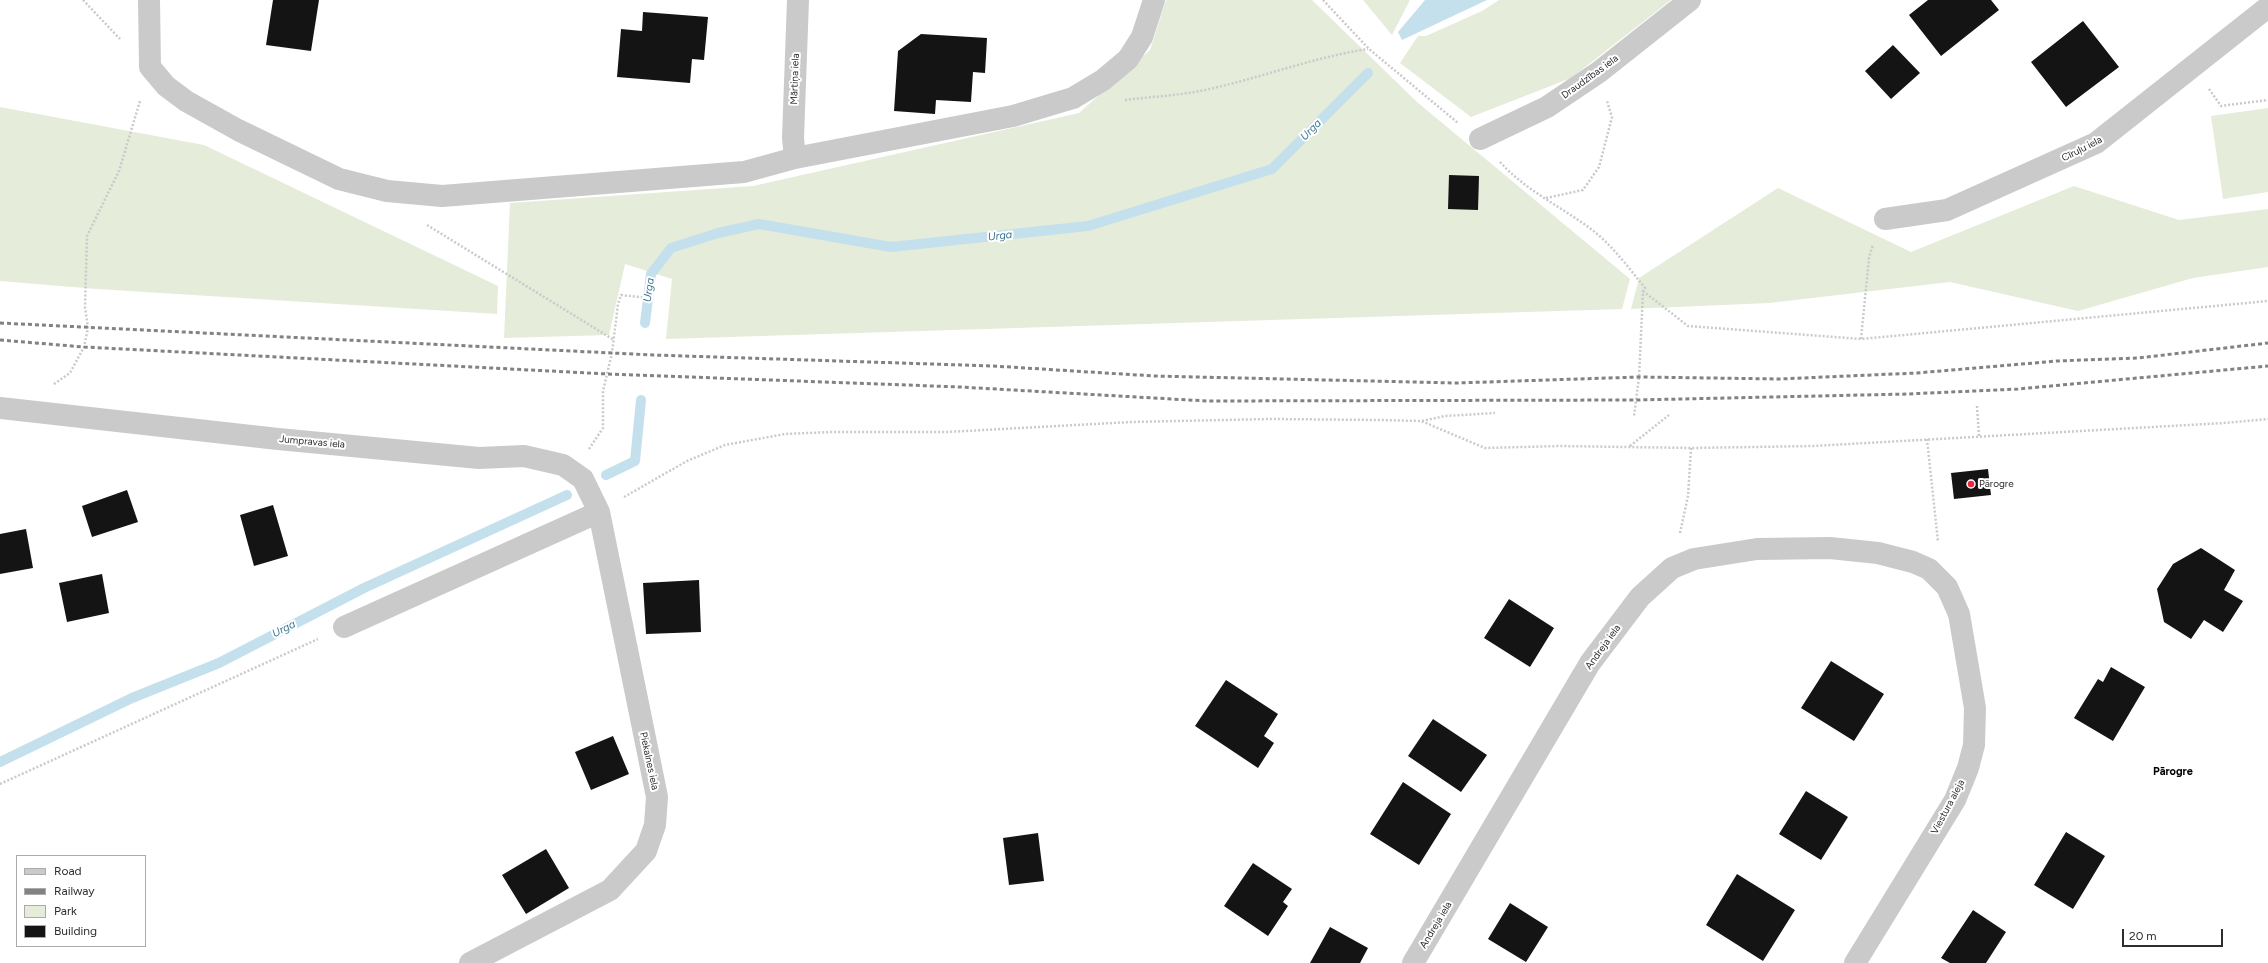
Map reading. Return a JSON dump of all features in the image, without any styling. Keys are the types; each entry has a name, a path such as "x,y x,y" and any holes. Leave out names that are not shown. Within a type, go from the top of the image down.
{"street":[{"path":"149,0 150,67 166,86 186,101 238,130 339,179 387,191 442,196 744,172 796,158 1013,116 1073,98 1103,80 1128,59 1142,37 1153,7"},
{"name":"Mārtiņa iela","path":"796,158 793,138 798,0"},
{"name":"Draudzības iela","path":"1480,140 1547,107 1599,72 1690,0"},
{"name":"Cīruļu iela","path":"1885,219 1948,210 2096,143 2193,68 2268,7"},
{"name":"Jumpravas iela","path":"0,408 278,439 480,458 524,456 564,465 582,479 599,512"},
{"path":"344,627 599,512"},
{"name":"Piekalnes iela","path":"470,963 610,890 646,851 655,825 657,797 599,512"},
{"name":"Andreja iela","path":"1414,963 1590,663 1640,597 1672,568 1694,559 1757,549 1830,548 1878,553 1913,562 1929,569"},
{"name":"Viestura aleja","path":"1855,963 1954,800 1968,768 1974,745 1975,708 1959,614 1947,587 1929,569"}],"path":[{"path":"52,385 70,373 84,346 88,328 86,307 87,236 120,171 150,67 123,43 83,0"},
{"path":"1323,0 1369,49 1399,76"},
{"path":"1119,100 1194,92 1302,65 1337,54 1369,49"},
{"path":"2193,68 2221,106 2268,100"},
{"path":"1599,72 1612,117 1598,166 1582,190 1546,198 1592,230 1645,288 1643,291 1639,377 1634,416"},
{"path":"1861,338 1869,258 1876,231 1885,219"},
{"path":"420,220 614,340"},
{"path":"1643,291 1688,326 1861,338 2268,301"},
{"path":"603,428 603,391 608,374 618,304 621,295 648,298"},
{"path":"1977,406 1978,436"},
{"path":"599,512 687,461 725,445 785,434 947,432 1146,421 1271,419 1421,421 1445,416 1494,413"},
{"path":"1630,447 1669,416"},
{"path":"1421,421 1485,448 1691,448 1813,446 1927,438 2216,424 2268,419"},
{"path":"1927,438 1939,545 1929,569"},
{"path":"1672,568 1688,496 1691,448"},
{"path":"0,784 344,627"}],"green space":[{"path":"1166,0 1312,0 1417,102 1630,279 1622,309 666,339 672,279 625,264 609,335 504,338 510,203 753,186 1079,113 1150,50"},
{"path":"1363,0 1410,0 1392,35"},
{"path":"1499,0 1671,0 1571,78 1471,117 1400,63 1418,36 1426,36 1482,11"},
{"path":"0,107 204,145 498,286 497,314 97,289 0,281"},
{"path":"2268,108 2268,192 2223,199 2211,116"},
{"path":"2074,186 2179,220 2268,209 2268,267 2193,278 2078,311 1950,282 1769,303 1631,309 1639,278 1778,188 1911,252"}],"water":[{"path":"1425,0 1487,0 1402,40 1398,32"}],"building":[{"path":"273,0 319,0 311,51 266,45"},
{"path":"1928,0 1991,0 1999,10 1941,56 1909,15"},
{"path":"643,12 708,17 704,60 692,59 690,83 617,77 621,29 642,31"},
{"path":"2083,21 2119,67 2066,107 2031,62"},
{"path":"921,34 987,38 985,73 973,72 971,102 936,100 935,114 894,111 898,51"},
{"path":"1893,45 1920,73 1891,99 1865,71"},
{"path":"1449,175 1479,176 1478,210 1448,209"},
{"name":"Pārogre","path":"1988,469 1991,495 1954,499 1951,473"},
{"path":"127,490 138,522 92,537 82,506"},
{"path":"273,505 288,556 254,566 240,515"},
{"path":"26,529 33,568 0,574 0,534"},
{"path":"2201,548 2235,570 2224,590 2243,601 2223,632 2204,620 2191,639 2164,622 2157,589 2173,564"},
{"path":"102,574 109,613 67,622 59,583"},
{"path":"699,580 701,632 646,634 643,583"},
{"path":"1509,599 1554,628 1530,667 1484,638"},
{"path":"1831,661 1884,694 1854,741 1801,708"},
{"path":"2111,667 2145,687 2113,741 2074,718 2098,679 2103,682"},
{"path":"1226,680 1278,714 1264,736 1274,743 1258,768 1195,726"},
{"path":"1433,719 1487,755 1461,792 1408,756"},
{"path":"613,736 629,774 591,790 575,752"},
{"path":"1403,782 1451,814 1419,865 1370,834"},
{"path":"1806,791 1848,817 1821,860 1779,834"},
{"path":"2066,832 2105,856 2073,909 2034,885"},
{"path":"1038,833 1044,881 1009,885 1003,838"},
{"path":"546,849 569,888 526,914 502,875"},
{"path":"1253,863 1292,889 1283,902 1288,906 1268,936 1224,906"},
{"path":"1737,874 1795,910 1763,961 1706,925"},
{"path":"1510,903 1548,927 1526,962 1488,939"},
{"path":"1973,910 2006,932 1986,963 1950,963 1941,958"},
{"path":"1330,927 1368,948 1360,963 1310,963"}],"waterway":[{"name":"Urga","path":"645,323 651,274 671,248 718,233 759,224 891,247 1088,226 1272,169 1368,73"},
{"name":"Urga","path":"606,475 635,461 641,400"},
{"name":"Urga","path":"0,762 132,698 219,663 364,588 567,495"}],"railway":[{"path":"0,323 653,355 993,366 1154,376 1456,383 1639,377 1779,379 1917,373 2057,361 2138,358 2268,343"},
{"path":"0,340 84,347 608,374 960,387 1207,401 1636,400 1908,394 2018,389 2268,366"}],"place":[{"name":"Pārogre","path":"1971,484"}],"district":[{"name":"Pārogre","path":"2173,772"}]}
